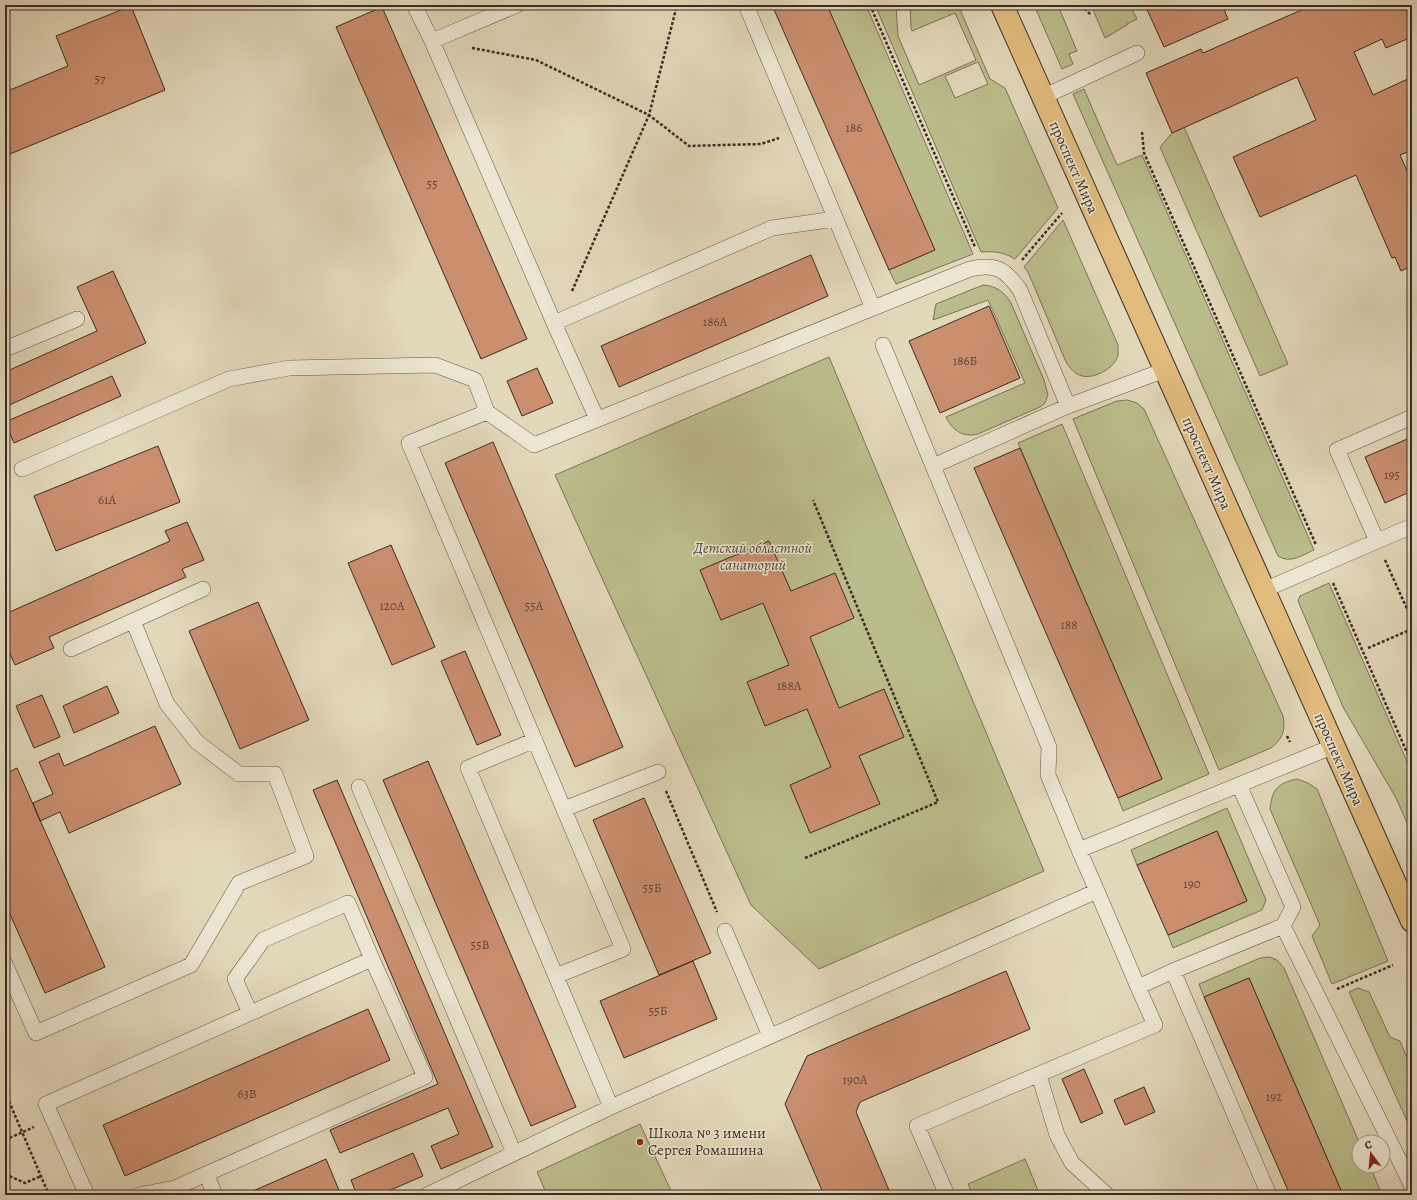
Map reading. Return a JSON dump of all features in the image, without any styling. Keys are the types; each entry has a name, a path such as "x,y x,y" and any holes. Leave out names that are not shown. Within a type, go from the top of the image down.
{"main road":[{"name":"проспект Мира","path":"1002,5 1412,921"}],"lane":[{"path":"414,5 432,41 554,323 598,419"},
{"path":"432,41 517,5"},
{"path":"746,5 873,308"},
{"path":"1043,97 1137,53"},
{"path":"554,323 772,228 835,219"},
{"path":"22,469 229,379 289,368 435,365 475,380 487,412 534,445 970,269 983,266 997,268 1009,275 1020,290 1068,406"},
{"path":"5,349 77,319"},
{"path":"883,345 1049,747 1048,775 1096,891 1155,1024 918,1126 947,1195"},
{"path":"933,466 1068,406 1165,370"},
{"path":"487,412 409,443 623,949 556,976"},
{"path":"1377,541 1337,450 1412,417"},
{"path":"1264,590 1412,526"},
{"path":"71,649 204,589"},
{"path":"5,964 36,1033 191,965 239,883 306,856 275,774 238,774 197,742 167,704 133,621"},
{"path":"535,740 468,768 611,1107"},
{"path":"1079,850 1334,746"},
{"path":"564,809 658,772"},
{"path":"1138,987 1283,926 1293,907 1239,784"},
{"path":"359,787 514,1153"},
{"path":"427,1195 611,1107 1096,891"},
{"path":"138,1195 175,1188 425,1077 348,903 263,940 235,979 250,1013"},
{"path":"1283,926 1412,1186"},
{"path":"725,931 770,1036"},
{"path":"87,1195 46,1104 372,959"},
{"path":"1173,971 1269,1195"},
{"path":"1039,1075 1057,1135 1072,1163 1107,1195"},
{"path":"206,1174 215,1195"}],"path":[{"path":"554,323 572,292 648,115 677,5"},
{"path":"870,5 975,247"},
{"path":"1080,5 1091,15"},
{"path":"470,48 536,60 648,115 689,146 761,144 799,131"},
{"path":"1142,132 1144,153 1317,548"},
{"path":"1019,264 1062,213"},
{"path":"805,858 938,802 813,500"},
{"path":"1377,541 1412,620"},
{"path":"1332,582 1412,764"},
{"path":"1368,648 1412,628"},
{"path":"658,772 725,931"},
{"path":"1333,991 1392,966"},
{"path":"5,1092 49,1195"},
{"path":"5,1140 53,1119"},
{"path":"5,1174 25,1183 41,1176"}],"green space":[{"path":"827,5 866,5 973,254 896,284 889,270"},
{"path":"875,5 896,5 898,36 919,85 976,60 955,13 912,31 910,5 958,5 990,79 1005,88 1058,208 1015,259 999,252 981,252","holes":["978,62 988,84 955,98 945,76"]},
{"path":"1034,5 1072,5 1060,10 1077,51 1069,54 1073,64 1062,69"},
{"path":"1091,5 1130,5 1137,19 1105,38"},
{"path":"1084,89 1117,165 1142,155 1314,550 1292,559 1278,556 1073,94"},
{"path":"1184,127 1288,364 1260,376 1160,147 1172,133"},
{"path":"1063,220 1118,345 1118,355 1113,364 1104,372 1093,376 1082,376 1077,374 1066,362 1028,272 1024,267"},
{"path":"983,285 1000,290 1011,303 1044,380 1048,395 1045,403 1040,407 978,434 968,435 959,432 951,426 946,417 1025,383 988,300 933,320 936,304"},
{"name":"Детский областной санаторий","path":"829,357 1044,871 819,969 751,905 555,475"},
{"path":"1127,400 1137,403 1144,409 1283,716 1284,726 1282,734 1271,748 1219,770 1073,419 1117,401"},
{"path":"1062,424 1209,774 1123,811 1118,798 1162,779 1018,443"},
{"path":"1329,583 1412,773 1412,834 1396,798 1343,707 1298,601 1300,596"},
{"path":"1297,779 1308,783 1317,789 1388,961 1332,984 1312,936 1320,925 1270,809 1272,796 1277,788 1285,783"},
{"path":"1227,808 1266,900 1262,910 1173,948 1168,935 1247,901 1217,831 1137,865 1131,850"},
{"path":"1270,957 1277,960 1284,968 1356,1134 1351,1134 1351,1174 1373,1174 1382,1195 1343,1195 1249,978 1204,997 1199,984 1260,958"},
{"path":"1358,988 1369,992 1390,1037 1400,1041 1412,1069 1412,1132 1349,992"},
{"path":"640,1124 673,1195 547,1195 537,1172"},
{"path":"1025,1159 1040,1195 973,1195 968,1184"}],"building":[{"path":"772,5 827,5 935,250 889,270"},
{"path":"1145,5 1222,5 1228,19 1164,47"},
{"path":"1313,5 1412,5 1412,37 1386,48 1382,39 1354,52 1373,95 1412,77 1412,150 1400,155 1412,182 1412,266 1401,271 1395,257 1392,258 1356,175 1260,217 1233,157 1316,120 1297,77 1172,133 1146,73 1201,49 1203,53"},
{"path":"131,6 165,90 5,156 5,92 68,66 56,36"},
{"path":"382,7 527,339 481,359 336,27"},
{"path":"811,255 828,296 619,387 601,346"},
{"path":"113,271 146,343 5,407 5,372 97,331 77,287"},
{"path":"989,306 1020,378 940,413 909,341"},
{"path":"537,368 553,403 522,416 507,381"},
{"path":"112,376 121,396 14,443 5,422"},
{"path":"1412,437 1412,491 1385,503 1365,457"},
{"path":"493,442 623,747 575,767 445,463"},
{"path":"158,446 180,502 56,551 34,496"},
{"path":"1020,448 1162,779 1118,798 974,468"},
{"path":"187,522 204,560 182,569 186,577 49,637 54,648 15,665 5,643 5,614 170,541 165,531"},
{"path":"769,541 791,591 835,573 854,618 810,637 839,708 884,689 904,737 859,756 880,804 810,833 790,785 831,767 807,709 765,726 747,682 789,665 763,603 721,620 700,570"},
{"path":"391,545 435,647 392,665 348,563"},
{"path":"258,602 309,720 240,749 189,631"},
{"path":"465,651 501,735 477,745 441,661"},
{"path":"107,686 119,713 74,733 63,706"},
{"path":"42,695 60,737 34,748 16,706"},
{"path":"155,726 181,784 69,833 60,812 40,821 33,803 53,794 39,762 59,753 64,766"},
{"path":"428,761 576,1107 531,1126 383,780"},
{"path":"17,768 105,967 45,993 5,903 5,774"},
{"path":"337,780 493,1147 441,1169 431,1146 459,1134 448,1108 340,1153 330,1130 438,1084 313,790"},
{"path":"644,798 711,953 659,975 593,820"},
{"path":"1217,831 1247,901 1168,935 1137,865"},
{"path":"693,961 717,1019 624,1058 600,1001"},
{"path":"1006,971 1030,1029 860,1102 856,1112 891,1195 824,1195 785,1104 807,1056"},
{"path":"1249,978 1343,1195 1290,1195 1204,997"},
{"path":"368,1009 390,1060 125,1176 103,1125"},
{"path":"1084,1069 1103,1113 1081,1123 1062,1079"},
{"path":"1144,1087 1155,1112 1125,1125 1114,1100"},
{"path":"413,1153 423,1176 379,1195 357,1195 351,1180"},
{"path":"326,1159 341,1195 244,1195"}],"place":[{"name":"Школа № 3 имени Сергея Ромашина","path":"640,1142"}]}
